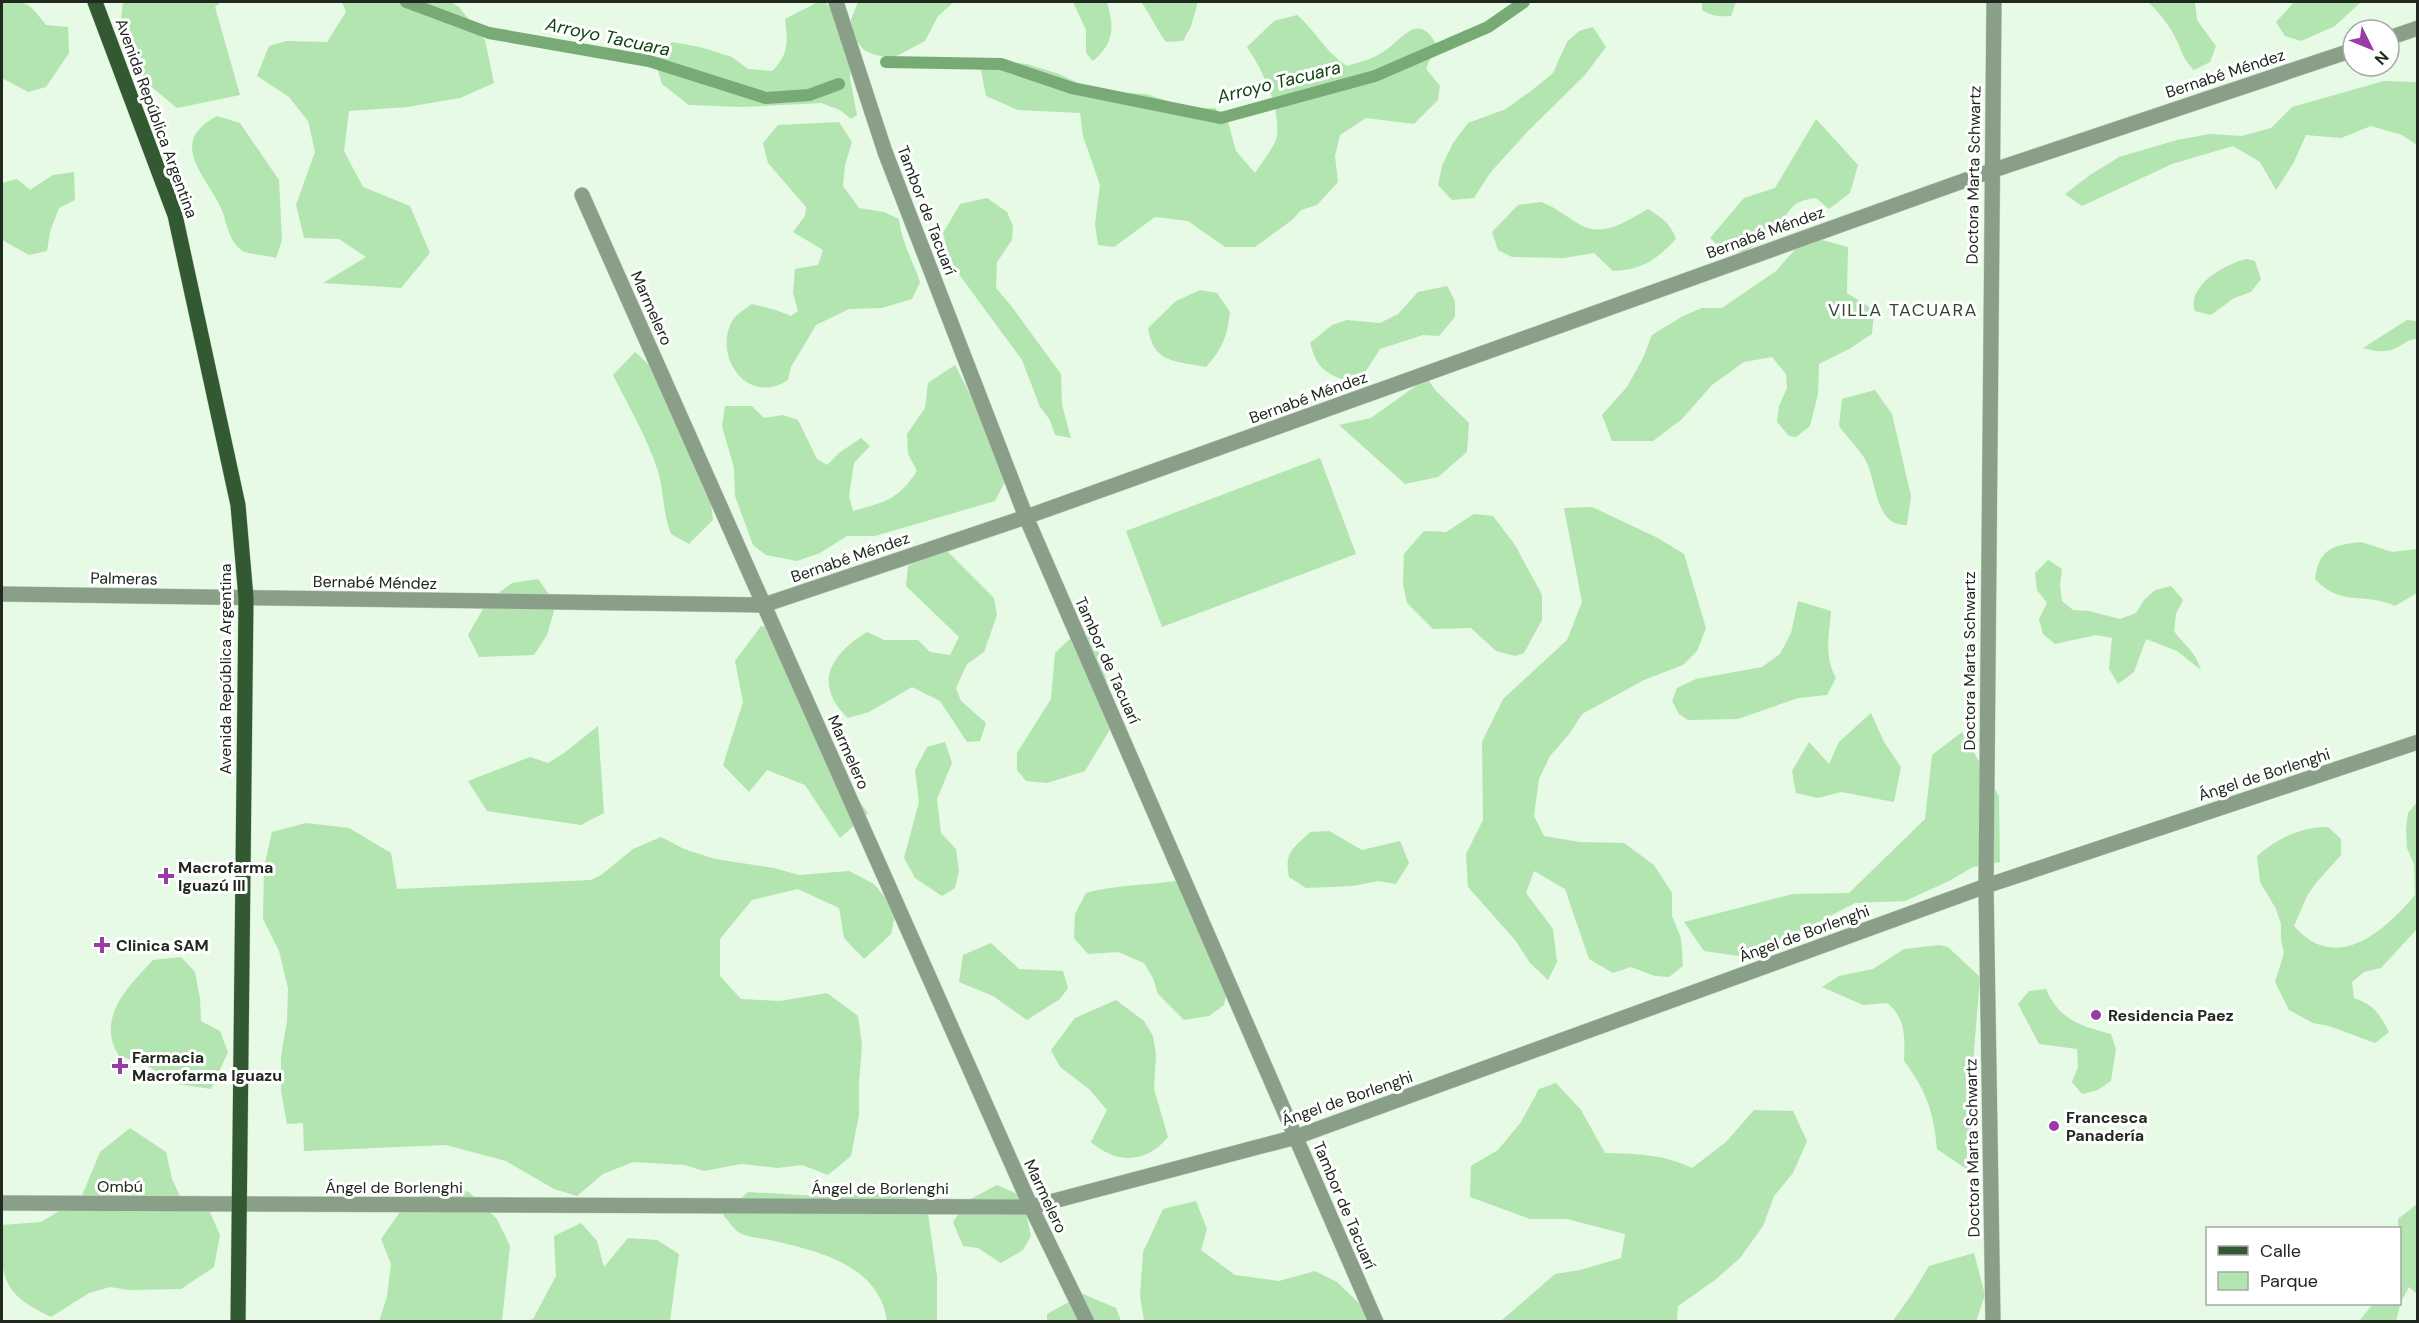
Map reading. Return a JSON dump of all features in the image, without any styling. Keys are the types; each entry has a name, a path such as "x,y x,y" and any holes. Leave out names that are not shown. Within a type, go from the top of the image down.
{"main road":[{"name":"Avenida República Argentina","path":"94,2 175,215 238,505 246,598 238,1322"}],"street":[{"name":"Tambor de Tacuarí","path":"836,2 885,152 1026,517 1376,1322"},
{"name":"Doctora Marta Schwartz","path":"1993,1322 1986,886 1994,2"},
{"path":"2401,34 2418,28"},
{"name":"Bernabé Méndez","path":"246,598 764,605 1026,517 1991,171 2341,54"},
{"name":"Marmelero","path":"582,195 1031,1207 1086,1322"},
{"name":"Palmeras","path":"2,594 246,598"},
{"name":"Ángel de Borlenghi","path":"238,1204 1031,1207 1296,1137 1986,886 2418,742"},
{"name":"Ombú","path":"2,1203 238,1204"}],"green space":[{"path":"2,2 23,3 32,8 46,25 68,27 69,53 46,87 28,92 2,78"},
{"path":"123,2 221,2 215,7 240,95 177,108 136,74 119,33"},
{"path":"342,2 451,2 459,7 485,40 494,83 460,98 407,107 349,111 344,151 363,187 410,206 430,253 401,288 323,283 366,257 339,239 304,238 296,205 315,152 308,121 289,97 257,76 269,46 286,41 327,42 346,12"},
{"path":"818,2 825,2 840,19 852,49 850,78 857,115 851,119 840,110 821,103 743,107 689,105 662,84 655,61 672,42 700,47 732,57 748,69 772,71 782,59 786,47 785,19"},
{"path":"858,2 954,2 938,16 925,41 893,58 875,55 864,50 854,38 851,20"},
{"path":"1073,2 1107,2 1111,19 1111,34 1105,47 1093,61 1086,53 1086,30"},
{"path":"1141,2 1198,2 1191,26 1183,41 1166,42"},
{"path":"1702,2 1736,2 1731,16 1723,16 1712,15 1702,10"},
{"path":"2148,2 2195,2 2197,20 2216,46 2210,62 2194,70 2185,59 2168,25"},
{"path":"2294,2 2361,2 2341,18 2335,26 2301,41 2285,36 2276,22"},
{"path":"1297,15 1332,54 1347,66 1374,57 1408,32 1422,29 1436,44 1426,69 1440,86 1438,100 1414,124 1366,118 1340,135 1335,156 1338,182 1317,205 1301,210 1292,220 1255,247 1225,247 1188,221 1155,217 1114,247 1098,245 1095,224 1100,185 1083,136 1080,113 1018,110 986,96 980,65 1002,61 1027,64 1059,74 1080,84 1113,92 1146,94 1192,109 1215,108 1228,122 1236,151 1255,173 1276,140 1277,125 1269,89 1247,47 1274,21"},
{"path":"1593,27 1606,47 1585,75 1528,131 1490,173 1474,198 1452,200 1438,185 1442,166 1453,143 1468,123 1506,109 1531,91 1553,73 1567,42 1579,31"},
{"path":"2384,81 2417,82 2417,145 2402,135 2371,126 2341,138 2306,135 2293,164 2276,190 2260,162 2233,146 2172,164 2082,206 2065,194 2119,157 2177,140 2210,134 2242,136 2271,128 2292,107"},
{"path":"217,116 240,123 279,180 282,240 276,258 247,253 236,245 230,235 221,208 194,159 192,148 194,137 202,126"},
{"path":"1816,119 1858,165 1850,193 1829,209 1816,198 1800,202 1791,208 1771,232 1744,253 1722,249 1710,238 1744,198 1775,188"},
{"path":"839,122 852,142 845,165 843,186 859,208 884,212 899,219 905,243 920,282 912,299 882,308 849,309 816,325 791,367 788,380 772,387 758,387 746,382 736,372 730,360 727,346 728,332 734,318 752,304 791,316 798,311 793,293 795,269 818,265 823,250 793,232 805,216 806,207 768,163 763,143 778,125"},
{"path":"74,172 75,200 59,208 50,232 47,251 29,255 4,241 2,238 2,183 17,179 30,190 53,175"},
{"path":"987,198 1007,212 1013,226 1012,240 997,262 996,288 1061,374 1062,405 1071,438 1055,435 1050,420 1040,407 1022,360 949,257 943,233 960,204"},
{"path":"1541,202 1584,227 1593,229 1621,224 1648,209 1665,221 1676,239 1648,263 1632,269 1613,271 1594,253 1564,258 1512,257 1498,250 1492,232 1518,205"},
{"path":"1807,236 1848,247 1847,293 1874,310 1872,334 1819,364 1818,394 1810,426 1796,437 1789,436 1777,422 1779,406 1787,388 1786,374 1772,357 1744,362 1712,385 1682,419 1653,441 1612,441 1602,415 1627,387 1643,358 1652,335 1683,316 1702,308 1722,308 1776,271"},
{"path":"2247,259 2255,261 2261,279 2251,292 2234,298 2211,315 2195,311 2196,293 2210,277 2229,265"},
{"path":"1447,286 1455,301 1455,317 1439,336 1423,335 1380,349 1364,374 1346,381 1326,371 1315,358 1310,343 1332,325 1347,320 1380,323 1398,314 1418,292"},
{"path":"1200,290 1217,293 1230,312 1223,342 1206,367 1176,362 1161,355 1151,340 1148,328 1176,301"},
{"path":"2407,320 2417,321 2417,339 2386,351 2363,348"},
{"path":"635,352 676,397 693,425 703,451 713,520 689,544 671,534 654,458 613,375"},
{"path":"955,365 1010,472 995,501 875,536 847,536 820,553 797,561 766,555 753,545 735,496 734,468 722,426 725,406 752,406 764,418 783,415 798,420 817,459 827,465 839,453 861,438 870,446 854,463 849,496 853,511 890,499 910,481 917,471 908,454 907,434 925,408 928,383"},
{"path":"1427,378 1436,391 1469,423 1467,452 1438,477 1405,484 1339,425 1371,418"},
{"path":"1875,390 1892,414 1911,496 1907,525 1896,523 1882,510 1865,459 1839,426 1842,399"},
{"path":"1320,458 1356,554 1162,627 1126,531"},
{"path":"1592,507 1658,538 1684,554 1706,628 1697,651 1683,665 1644,680 1582,714 1570,733 1550,756 1539,779 1534,816 1544,836 1580,842 1624,843 1654,865 1672,893 1672,916 1681,938 1683,966 1669,977 1655,976 1631,967 1613,973 1589,959 1565,889 1534,871 1526,893 1553,929 1557,962 1548,980 1530,963 1515,940 1468,887 1466,854 1483,820 1482,742 1503,699 1567,640 1582,602 1564,508"},
{"path":"1474,514 1493,516 1515,545 1542,595 1542,620 1524,653 1515,656 1496,651 1471,628 1433,629 1407,603 1403,584 1404,554 1424,531 1446,532"},
{"path":"2361,542 2392,552 2417,549 2417,593 2395,606 2334,593 2315,579 2324,554 2336,547"},
{"path":"944,548 994,598 997,615 984,652 967,664 956,688 961,701 986,723 980,741 967,742 940,701 912,687 869,712 848,718 831,693 829,682 836,660 844,650 867,632 884,640 918,640 930,652 950,655 959,637 906,586 908,566"},
{"path":"2048,560 2062,569 2060,585 2062,601 2073,610 2089,611 2120,619 2136,613 2144,600 2155,590 2171,586 2183,600 2176,614 2174,631 2193,653 2201,670 2177,651 2146,639 2134,672 2118,684 2109,669 2112,638 2096,635 2055,644 2043,634 2039,619 2047,603 2037,590 2035,573"},
{"path":"538,579 556,604 547,635 534,655 479,657 468,635 487,602 512,583"},
{"path":"1798,601 1831,611 1829,654 1836,678 1827,695 1798,698 1738,719 1688,720 1679,714 1672,701 1677,688 1696,679 1762,667 1780,654 1791,633"},
{"path":"761,626 782,632 798,677 806,720 822,750 868,813 840,838 805,785 767,770 749,792 723,765 743,702 735,661"},
{"path":"1077,632 1094,637 1113,703 1109,731 1085,771 1047,783 1026,781 1017,770 1017,753 1051,699 1055,653"},
{"path":"1871,713 1884,742 1901,767 1894,802 1841,792 1818,798 1796,793 1792,771 1809,742 1829,764 1839,742"},
{"path":"598,726 604,813 581,825 487,811 468,781 530,757 548,763"},
{"path":"1962,732 1999,796 2000,862 1973,867 1905,901 1855,903 1780,942 1745,957 1704,951 1684,922 1793,894 1849,893 1925,819 1932,755"},
{"path":"945,742 952,763 937,799 941,833 956,849 959,871 955,888 942,896 915,878 904,858 919,802 915,770 927,747"},
{"path":"2417,802 2417,929 2381,968 2364,972 2352,982 2354,998 2375,1011 2389,1032 2375,1043 2329,1026 2313,1023 2289,1010 2275,982 2284,953 2281,924 2276,909 2260,882 2257,856 2290,835 2309,829 2328,827 2341,839 2341,855 2307,896 2294,926 2310,940 2326,947 2342,947 2358,943 2388,923 2415,895 2414,864 2407,848 2406,829 2408,813"},
{"path":"306,823 349,828 391,853 397,889 591,880 601,875 633,849 661,837 684,849 715,859 774,868 799,875 849,871 874,884 896,911 891,934 864,959 844,938 839,908 798,889 752,900 720,939 720,976 741,999 780,1001 827,993 858,1016 862,1045 859,1115 851,1156 828,1175 802,1165 778,1168 741,1164 704,1171 685,1165 633,1162 603,1174 577,1196 554,1189 506,1161 446,1145 304,1151 303,1123 287,1124 281,1091 281,1056 287,1021 288,988 279,951 263,919 264,867 272,832"},
{"path":"1329,831 1362,850 1400,841 1409,863 1396,884 1378,881 1353,886 1306,888 1289,877 1289,856 1310,832"},
{"path":"1177,881 1227,990 1224,1005 1209,1016 1184,1020 1158,994 1153,978 1144,963 1118,952 1088,954 1074,938 1075,914 1086,893"},
{"path":"991,943 1019,969 1063,971 1068,988 1060,999 1027,1020 993,996 959,982 963,955"},
{"path":"1939,945 1948,947 1980,977 1972,1075 1978,1125 1968,1170 1937,1149 1928,1102 1904,1061 1903,1029 1898,1015 1887,1003 1863,1005 1822,987 1839,976 1873,969 1904,949"},
{"path":"181,957 195,972 201,1021 220,1031 228,1052 211,1089 178,1084 142,1063 119,1056 113,1042 111,1029 113,1016 125,992 153,960"},
{"path":"2046,989 2051,1000 2064,1015 2090,1028 2111,1034 2116,1049 2111,1081 2098,1090 2082,1094 2072,1082 2078,1067 2077,1049 2039,1044 2018,1004 2029,991"},
{"path":"1116,1000 1144,1021 1153,1036 1156,1054 1154,1089 1168,1137 1150,1152 1131,1158 1110,1154 1091,1142 1107,1110 1089,1089 1060,1067 1051,1050 1075,1018"},
{"path":"1556,1083 1581,1110 1605,1153 1660,1157 1692,1168 1726,1142 1754,1110 1793,1111 1807,1141 1793,1173 1774,1196 1763,1226 1740,1258 1715,1280 1678,1306 1677,1321 1501,1321 1555,1274 1580,1270 1621,1258 1625,1234 1567,1219 1530,1219 1470,1197 1471,1166 1498,1150 1521,1122 1539,1089"},
{"path":"130,1128 166,1152 172,1179 180,1196 209,1210 220,1235 214,1267 181,1289 129,1290 110,1287 89,1293 51,1317 22,1300 7,1282 2,1258 2,1225 41,1222 81,1198 100,1152"},
{"path":"997,1185 1022,1196 1031,1236 1023,1250 1001,1263 978,1248 963,1246 953,1222 967,1201"},
{"path":"440,1186 469,1192 497,1219 510,1246 502,1321 379,1322 387,1296 391,1264 381,1239 407,1202"},
{"path":"748,1192 836,1197 878,1192 901,1193 928,1214 937,1276 937,1321 887,1321 882,1302 872,1286 859,1273 843,1263 807,1249 738,1232 723,1215"},
{"path":"1196,1201 1207,1229 1201,1250 1235,1275 1279,1281 1315,1271 1337,1282 1371,1315 1373,1321 1144,1321 1140,1296 1143,1252 1163,1209"},
{"path":"2417,1204 2417,1294 2409,1287 2401,1302 2401,1227 2398,1227 2398,1219"},
{"path":"581,1223 597,1241 604,1267 628,1238 657,1240 679,1254 670,1321 526,1321 533,1319 556,1276 554,1236"},
{"path":"1974,1253 1985,1295 1976,1321 1892,1322 1929,1266"},
{"path":"1083,1294 1116,1308 1121,1321 1047,1321 1047,1314"},
{"path":"2372,1305 2400,1305 2396,1321 2359,1321"}],"waterway":[{"name":"Arroyo Tacuara","path":"406,2 489,33 649,61 766,98 809,95 839,84"},
{"name":"Arroyo Tacuara","path":"886,62 1001,64 1072,88 1221,118 1375,76 1488,27 1524,2"}],"place":[{"name":"Macrofarma Iguazú III","path":"166,876"},
{"name":"Clinica SAM","path":"102,945"},
{"name":"Residencia Paez","path":"2096,1015"},
{"name":"Farmacia Macrofarma Iguazu","path":"120,1066"},
{"name":"Francesca Panadería","path":"2054,1126"}],"district":[{"name":"VILLA TACUARA","path":"1903,310"}]}
